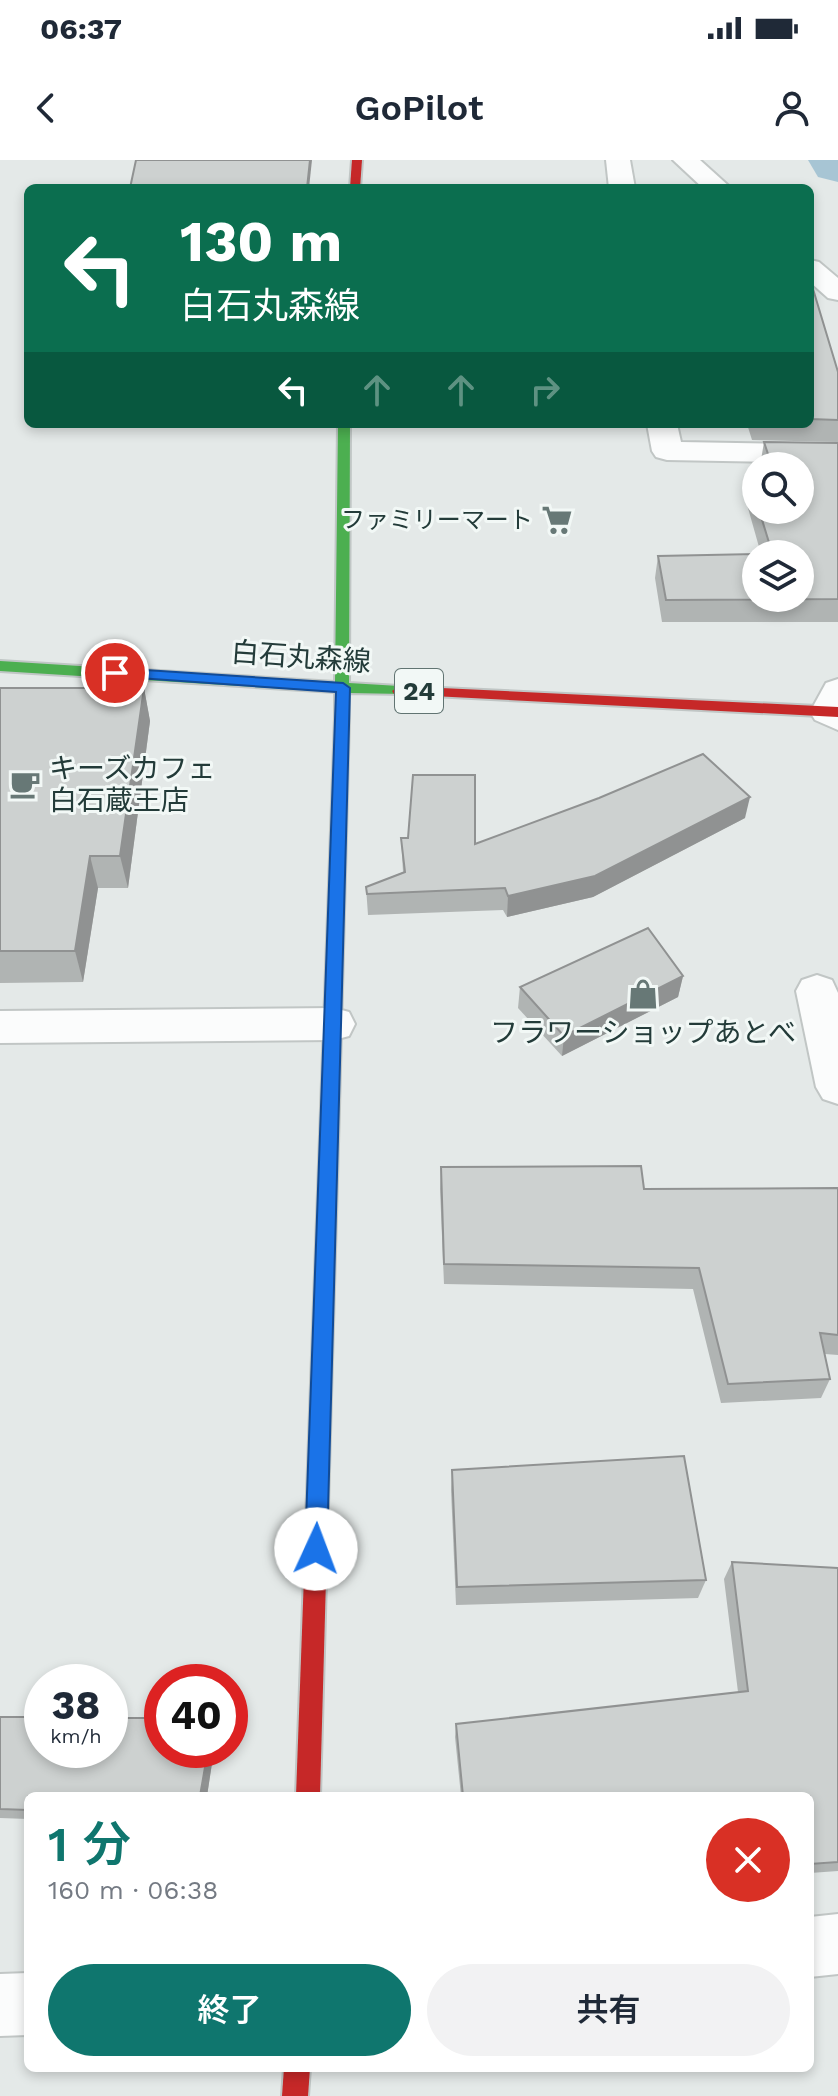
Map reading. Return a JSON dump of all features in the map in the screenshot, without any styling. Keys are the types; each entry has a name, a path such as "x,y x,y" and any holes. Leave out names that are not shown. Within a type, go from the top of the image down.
{"street":[{"path":"355,184 357,160"},
{"path":"618,160 621,184"},
{"path":"685,160 713,184"},
{"path":"814,271 838,292"},
{"path":"308,1792 343,688 344,428"},
{"path":"663,428 667,451 838,454"},
{"name":"白石丸森線","path":"0,666 343,688 836,708"},
{"path":"817,991 838,1087"},
{"path":"0,1027 334,1024"},
{"path":"814,1947 838,1944"},
{"path":"0,2005 24,2004"},
{"path":"295,2096 297,2072"}],"building":[{"path":"136,160 310,160 307,184 131,184"},
{"path":"814,292 838,372 838,420 814,419"},
{"path":"764,442 838,443 838,599 814,599 814,540 768,540 763,524 814,524 814,452 767,452"},
{"path":"742,554 742,600 666,600 658,556"},
{"path":"0,688 144,688 120,856 90,856 75,951 0,951"},
{"path":"703,754 750,797 595,876 508,896 505,888 367,894 366,887 405,872 401,838 408,838 413,775 475,775 475,844 599,798"},
{"path":"648,928 683,976 564,1036 520,987"},
{"path":"641,1166 644,1189 838,1188 838,1335 820,1333 830,1379 728,1384 699,1268 444,1264 441,1167"},
{"path":"684,1456 706,1580 457,1587 452,1470"},
{"path":"732,1562 838,1568 838,1862 814,1864 814,1792 463,1792 456,1724 748,1691"},
{"path":"0,1717 24,1717 24,1768 128,1768 128,1718 144,1718 144,1768 205,1768 201,1792 24,1792 24,1810 0,1809"}],"waterway":[{"path":"836,160 838,165"}],"traffic: fast":[{"path":"342,718 344,428"},
{"path":"0,666 399,691"}],"traffic: slow":[{"path":"330,1108 342,718"}],"traffic: jam":[{"path":"355,184 357,160"},
{"path":"399,691 838,712"},
{"path":"308,1792 330,1108"},
{"path":"295,2096 297,2072"}],"place":[{"name":"ファミリーマート","path":"557,520"},
{"name":"キーズカフェ 白石蔵王店","path":"25,784"},
{"name":"フラワーショップあとべ","path":"643,994"}],"route":[{"path":"115,673 343,688 316,1549"}]}
